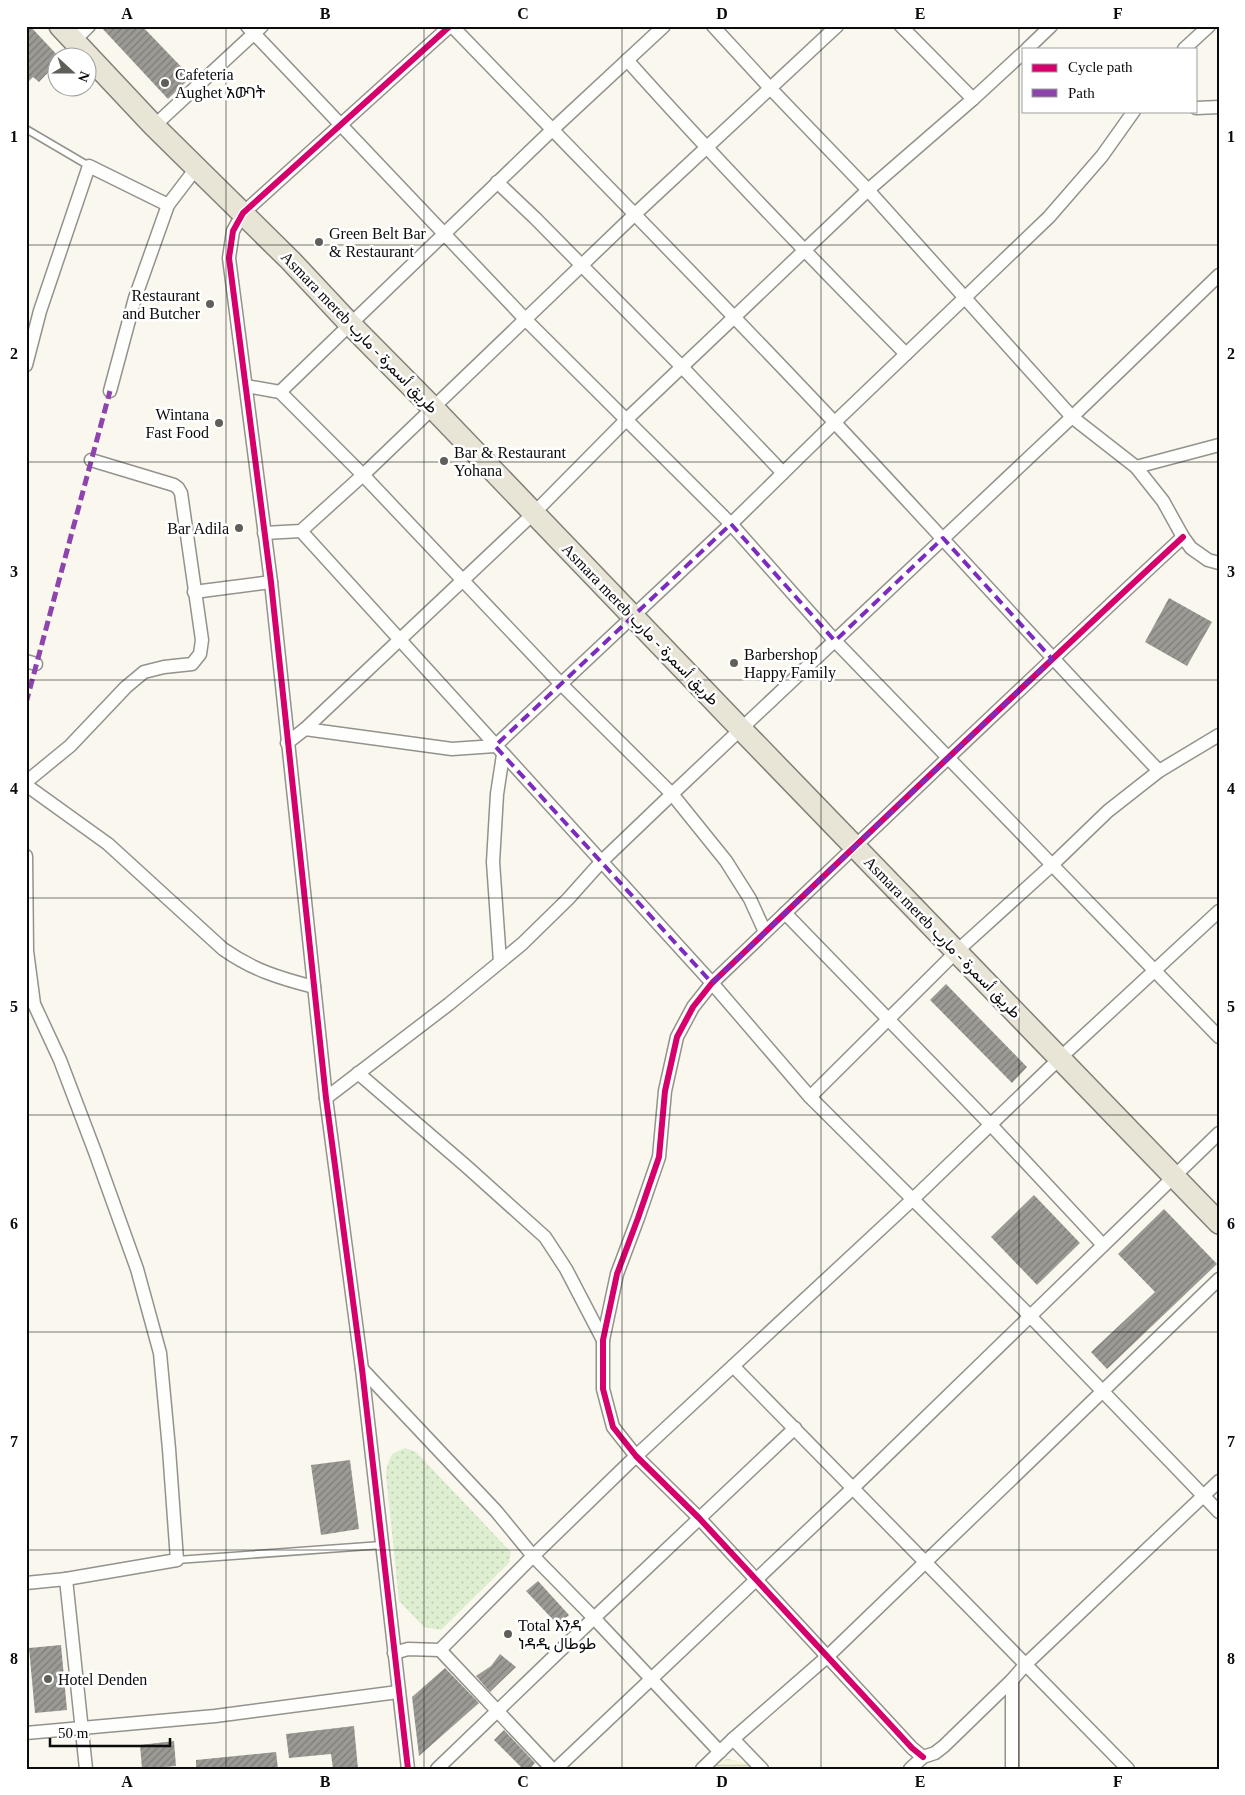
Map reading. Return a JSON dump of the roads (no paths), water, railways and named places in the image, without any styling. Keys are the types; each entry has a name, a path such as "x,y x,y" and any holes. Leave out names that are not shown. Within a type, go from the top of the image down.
{"highway":[{"name":"Asmara mereb طريق أسمرة - مارب","path":"67,34 154,126 292,261 350,324 434,408 632,616 1219,1223"}],"street":[{"path":"67,34 89,26"},
{"path":"408,1769 362,1369 326,1098 271,582 229,258 233,231 243,213 451,26 834,422 1159,771"},
{"path":"280,392 497,182 664,26"},
{"path":"713,26 868,190 1072,417 1136,467 1163,501 1191,548 1208,560 1219,563"},
{"path":"264,533 301,531 363,475 634,215 837,26"},
{"path":"901,26 973,99"},
{"path":"1028,48 1051,26"},
{"path":"1185,48 1209,26"},
{"path":"154,126 254,29 340,126 443,234 526,320 731,524 835,641 1219,1037"},
{"path":"287,743 305,729 534,513 627,419 868,190 1022,54"},
{"path":"627,60 706,148 906,354"},
{"path":"1198,108 1219,107"},
{"path":"500,962 492,862 499,750 561,684 731,524 834,422 1049,217 1102,156 1133,112"},
{"path":"26,365 40,311 89,166 168,205"},
{"path":"110,391 135,298 168,205 197,167"},
{"path":"497,182 682,367 783,473"},
{"path":"326,1098 449,1004 522,944 568,899 602,861 1072,417 1219,275"},
{"path":"246,386 280,392 363,475 561,684 672,794 726,861 750,899 765,932"},
{"path":"1136,467 1219,445"},
{"path":"91,460 174,485 178,488 202,640 200,654 192,664 164,667 144,672 126,687 70,746 26,784 108,844 223,949 252,967 279,978 314,987"},
{"path":"301,531 712,983 810,1097 1030,1316 1102,1393 1219,1512"},
{"path":"923,1756 912,1748 699,1518 636,1456 613,1426 603,1389 603,1340 617,1274 658,1157 665,1091 676,1037 693,1006 712,983 765,932 1052,658 1183,537"},
{"path":"194,592 271,582"},
{"path":"305,729 452,749 499,750"},
{"path":"810,1097 957,951 1108,812 1159,771 1219,735"},
{"path":"26,856 27,951 34,1004 60,1060 137,1268 160,1354 170,1449 177,1560 66,1579 26,1583"},
{"path":"440,1650 636,1456 1219,911"},
{"path":"786,913 1103,1245"},
{"path":"358,1073 545,1237 566,1269 603,1340"},
{"path":"394,1653 414,1649 440,1650 554,1769 853,1488 1219,1133"},
{"path":"702,1769 733,1739 828,1656 1219,1279"},
{"path":"733,1366 1128,1769"},
{"path":"362,1369 496,1511 533,1556 720,1752"},
{"path":"437,1769 795,1428"},
{"path":"910,1769 923,1756 935,1753 944,1746 1026,1664 1219,1481"},
{"path":"66,1579 86,1769"},
{"path":"1012,1680 1012,1769"},
{"path":"26,1733 215,1716 398,1692"},
{"path":"733,1739 762,1769"}],"lane":[{"path":"26,129 89,166"},
{"path":"177,1560 382,1545"}],"place":[{"name":"Cafeteria Aughet አውገት","path":"165,83"},
{"name":"Green Belt Bar & Restaurant","path":"319,242"},
{"name":"Restaurant and Butcher","path":"210,304"},
{"name":"Wintana Fast Food","path":"219,423"},
{"name":"Bar & Restaurant Yohana","path":"444,461"},
{"name":"Bar Adila","path":"239,528"},
{"name":"Barbershop Happy Family","path":"734,663"},
{"name":"Total እንዳ ነዳዲ طوطال","path":"508,1634"},
{"name":"Hotel Denden","path":"48,1679"}]}
